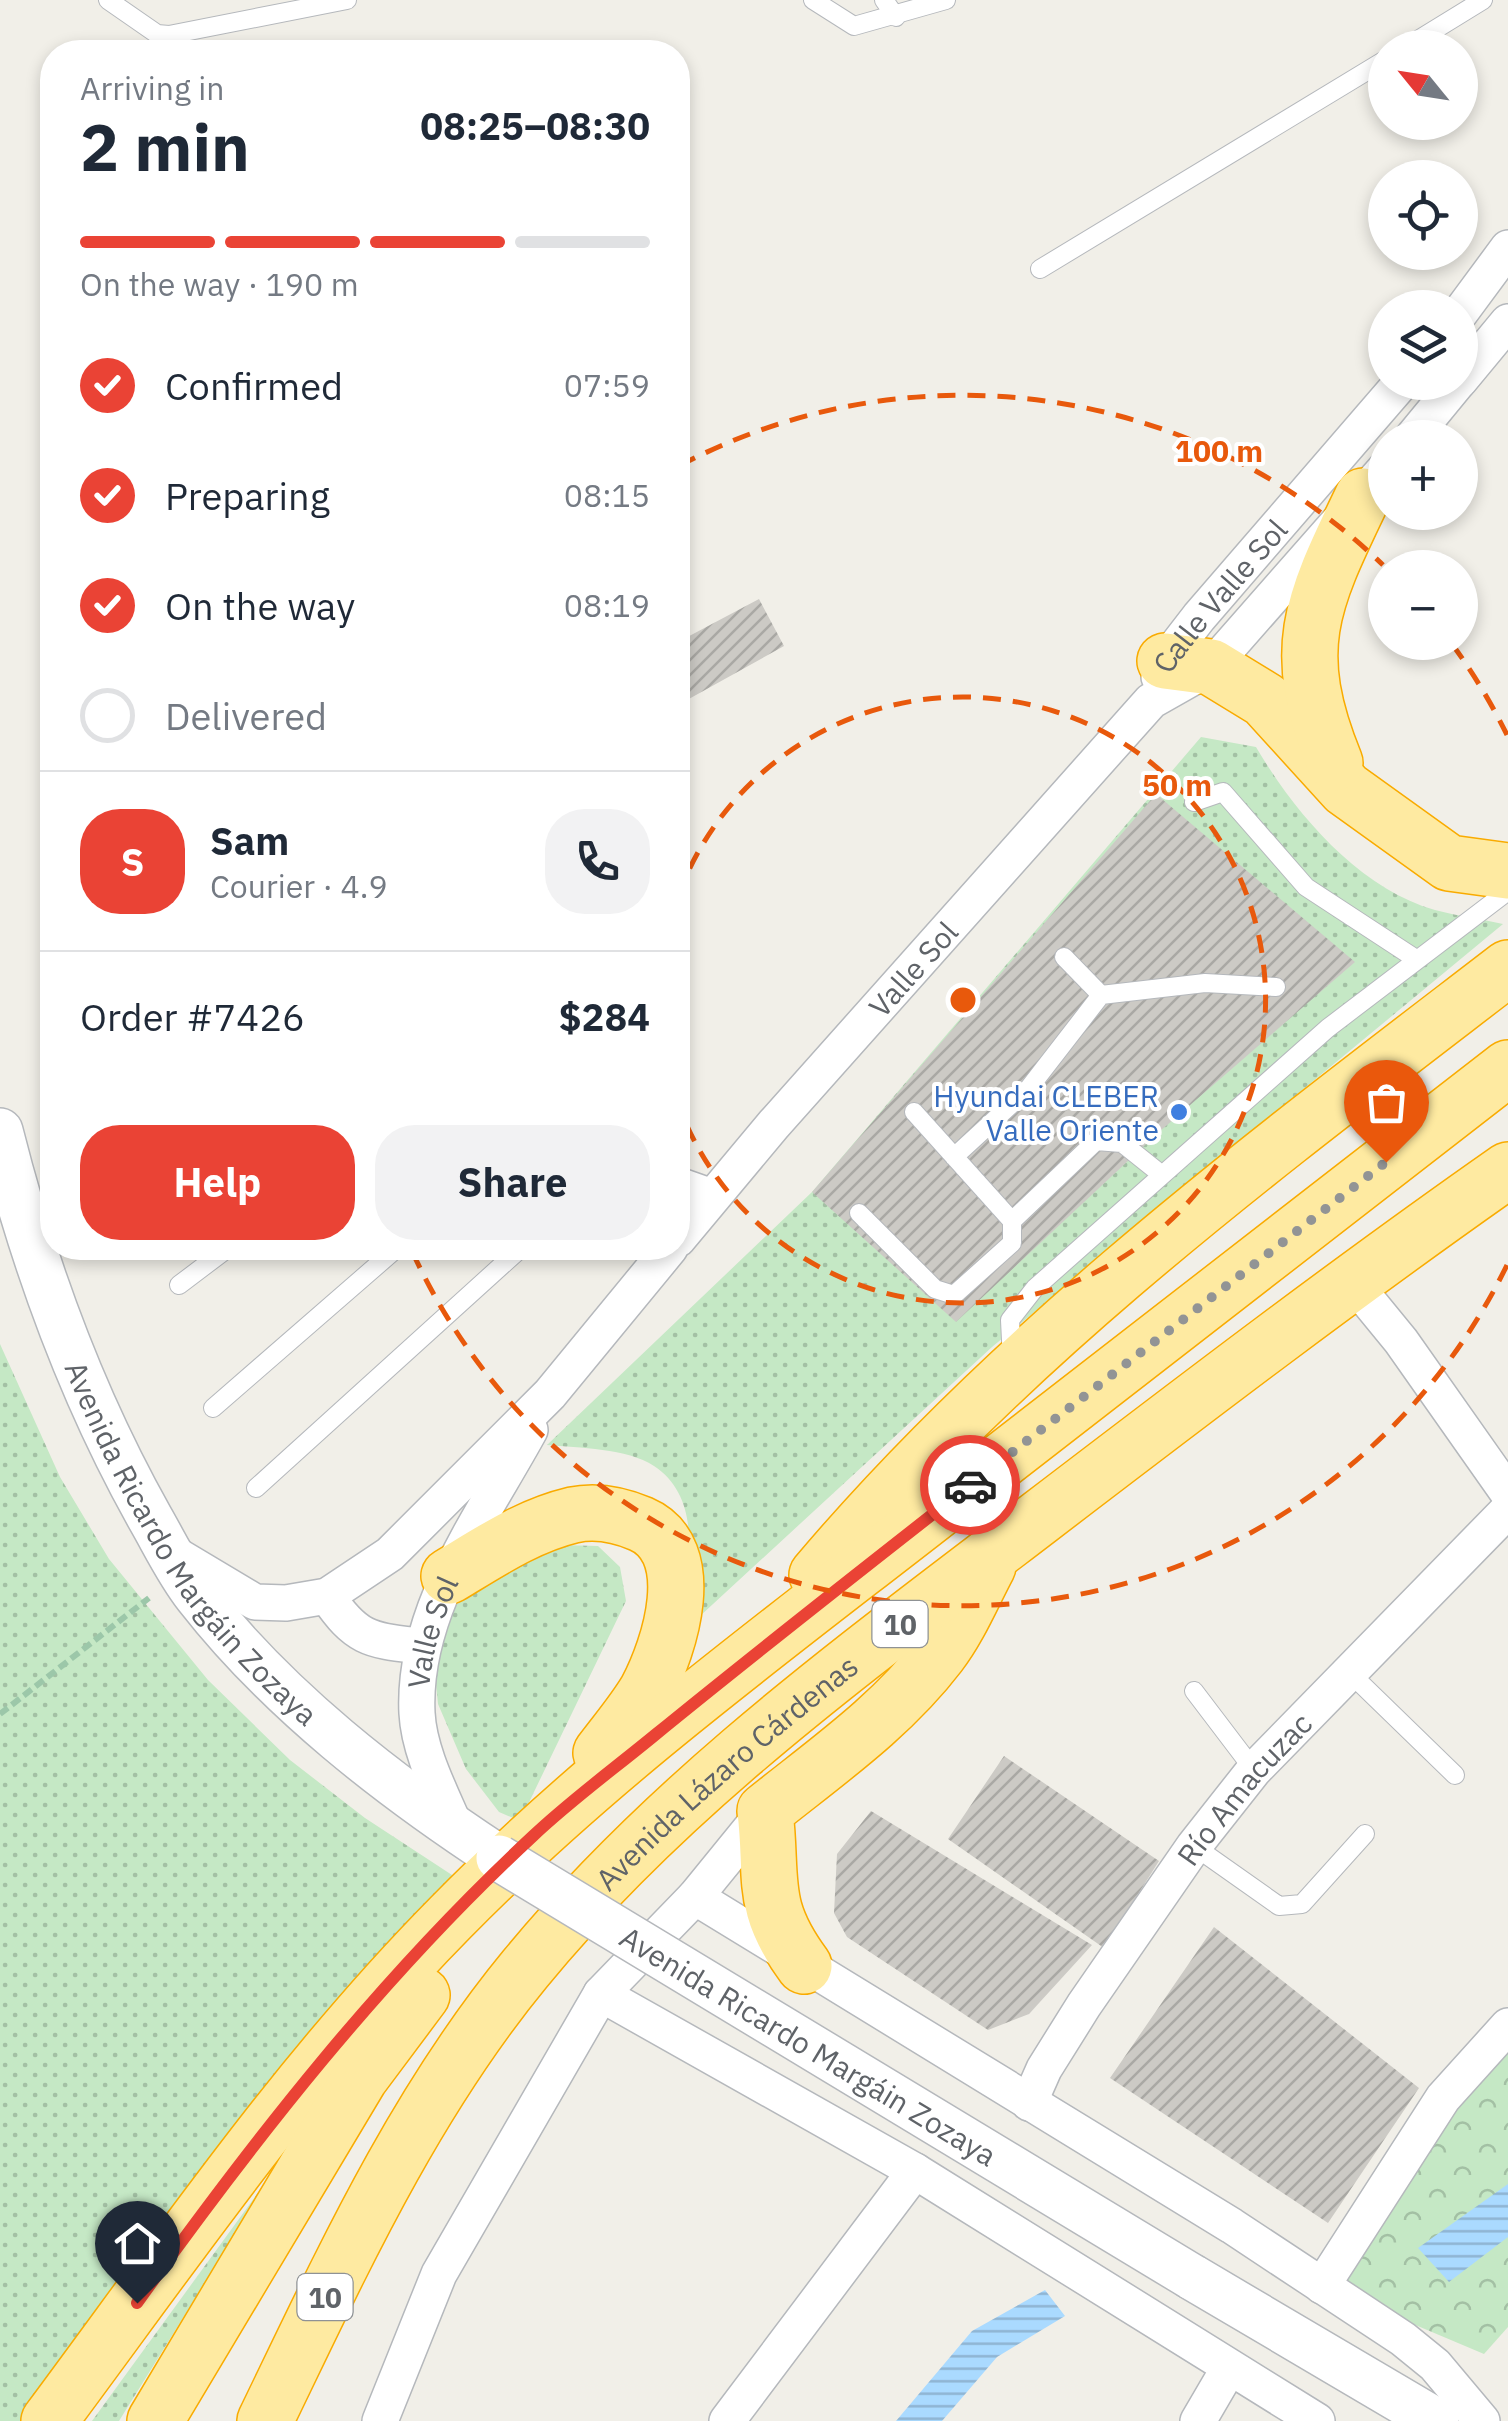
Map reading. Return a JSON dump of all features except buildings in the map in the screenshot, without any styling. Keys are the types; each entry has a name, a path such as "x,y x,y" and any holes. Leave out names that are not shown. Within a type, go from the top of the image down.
{"highway":[{"path":"1346,789 1318,720 1309,660 1314,602 1368,494"},
{"path":"1176,676 1283,716 1346,789 1449,864 1508,870"},
{"path":"774,1637 802,1593 885,1494 1014,1372 1238,1175 1508,968"},
{"name":"10","path":"517,1846 774,1637 1508,1068"},
{"name":"Avenida Lázaro Cárdenas","path":"266,2421 385,2174 455,2064 523,1971 627,1852 820,1685 1351,1280 1508,1170"},
{"path":"49,2421 234,2167 336,2042 517,1846 645,1693 660,1662 674,1606 674,1562 655,1530 619,1514 576,1514 523,1532 449,1576"},
{"path":"804,1966 779,1932 772,1910 765,1810 883,1717 910,1689 956,1629 994,1552"},
{"path":"156,2421 360,2078 517,1846"}],"street":[{"path":"1477,290 1508,248"},
{"path":"1478,358 1508,322"},
{"name":"Calle Valle Sol","path":"1176,676 1388,400"},
{"path":"1427,420 1443,400"},
{"name":"Calle Valle Sol","path":"1176,676 1368,488"},
{"name":"Valle Sol","path":"690,1224 1176,676"},
{"name":"Avenida Ricardo Margáin Zozaya","path":"0,1131 18,1202 79,1376 175,1561 198,1597 326,1730 457,1831 517,1846 1192,2278 1436,2421"},
{"path":"690,1189 712,1197"},
{"name":"Valle Sol","path":"175,1561 255,1602 286,1604 327,1596 390,1554 550,1394 660,1260"},
{"path":"1351,1280 1401,1340 1508,1493"},
{"name":"Valle Sol","path":"457,1831 417,1716 420,1646 449,1576 550,1394"},
{"name":"Río Amacuzac","path":"1029,2104 1044,2069 1084,2005 1194,1846 1254,1770 1508,1510"},
{"path":"327,1596 353,1630 370,1640 420,1646"},
{"path":"380,2421 439,2274 601,1994 695,1897 765,1810"},
{"path":"695,1897 1322,2286 1434,2365 1482,2421"},
{"path":"601,1994 915,2171 1317,2421"},
{"path":"1322,2286 1443,2098 1508,2026"},
{"path":"727,2421 915,2171"},
{"path":"1198,2421 1229,2368"}],"lane":[{"path":"108,0 153,31 169,35 347,0"},
{"path":"813,0 854,26 946,0"},
{"path":"884,0 896,17"},
{"path":"1434,30 1483,0"},
{"path":"1040,269 1368,70"},
{"path":"1194,802 1223,792 1306,888 1416,960"},
{"path":"1014,1372 1008,1327 1016,1310 1328,1028 1508,891"},
{"path":"1064,957 1101,995"},
{"path":"954,1156 1028,1088 1101,995 1204,984 1276,987"},
{"path":"859,1213 936,1288 954,1295 1012,1243 1012,1221 914,1112"},
{"path":"1012,1221 1096,1140 1122,1143 1162,1175"},
{"path":"179,1285 212,1260"},
{"path":"214,1408 384,1260"},
{"path":"256,1488 508,1260"},
{"path":"1350,1673 1455,1775"},
{"path":"1194,1691 1254,1770"},
{"path":"1194,1846 1279,1906 1302,1904 1365,1834"}],"path":[{"path":"0,1714 175,1561"}],"green space":[{"path":"1201,737 1256,747 1309,822 1380,885 1435,910 1503,924 992,1347 674,1640 689,1547 682,1501 671,1482 654,1466 630,1456 547,1445 812,1192"},
{"path":"0,1344 60,1477 109,1559 208,1680 290,1760 365,1818 478,1892 51,2421 0,2421"},
{"path":"561,1545 598,1546 620,1567 626,1601 520,1821 499,1812 466,1769 438,1704 433,1654 458,1600 488,1573"},
{"path":"1508,2026 1508,2327 1484,2354 1323,2286"},
{"path":"276,2168 119,2421 92,2421"}],"water":[{"path":"1508,2184 1508,2237 1449,2282 1418,2248"},
{"path":"1045,2290 1065,2316 997,2357 942,2421 896,2421 972,2331"}],"way so far":[{"path":"970,1485 1386,1162"}],"place":[{"name":"Hyundai CLEBER Valle Oriente","path":"1179,1112"}],"route":[{"path":"137,2303 234,2167 336,2042 446,1921 534,1834 774,1637 970,1485"}]}
